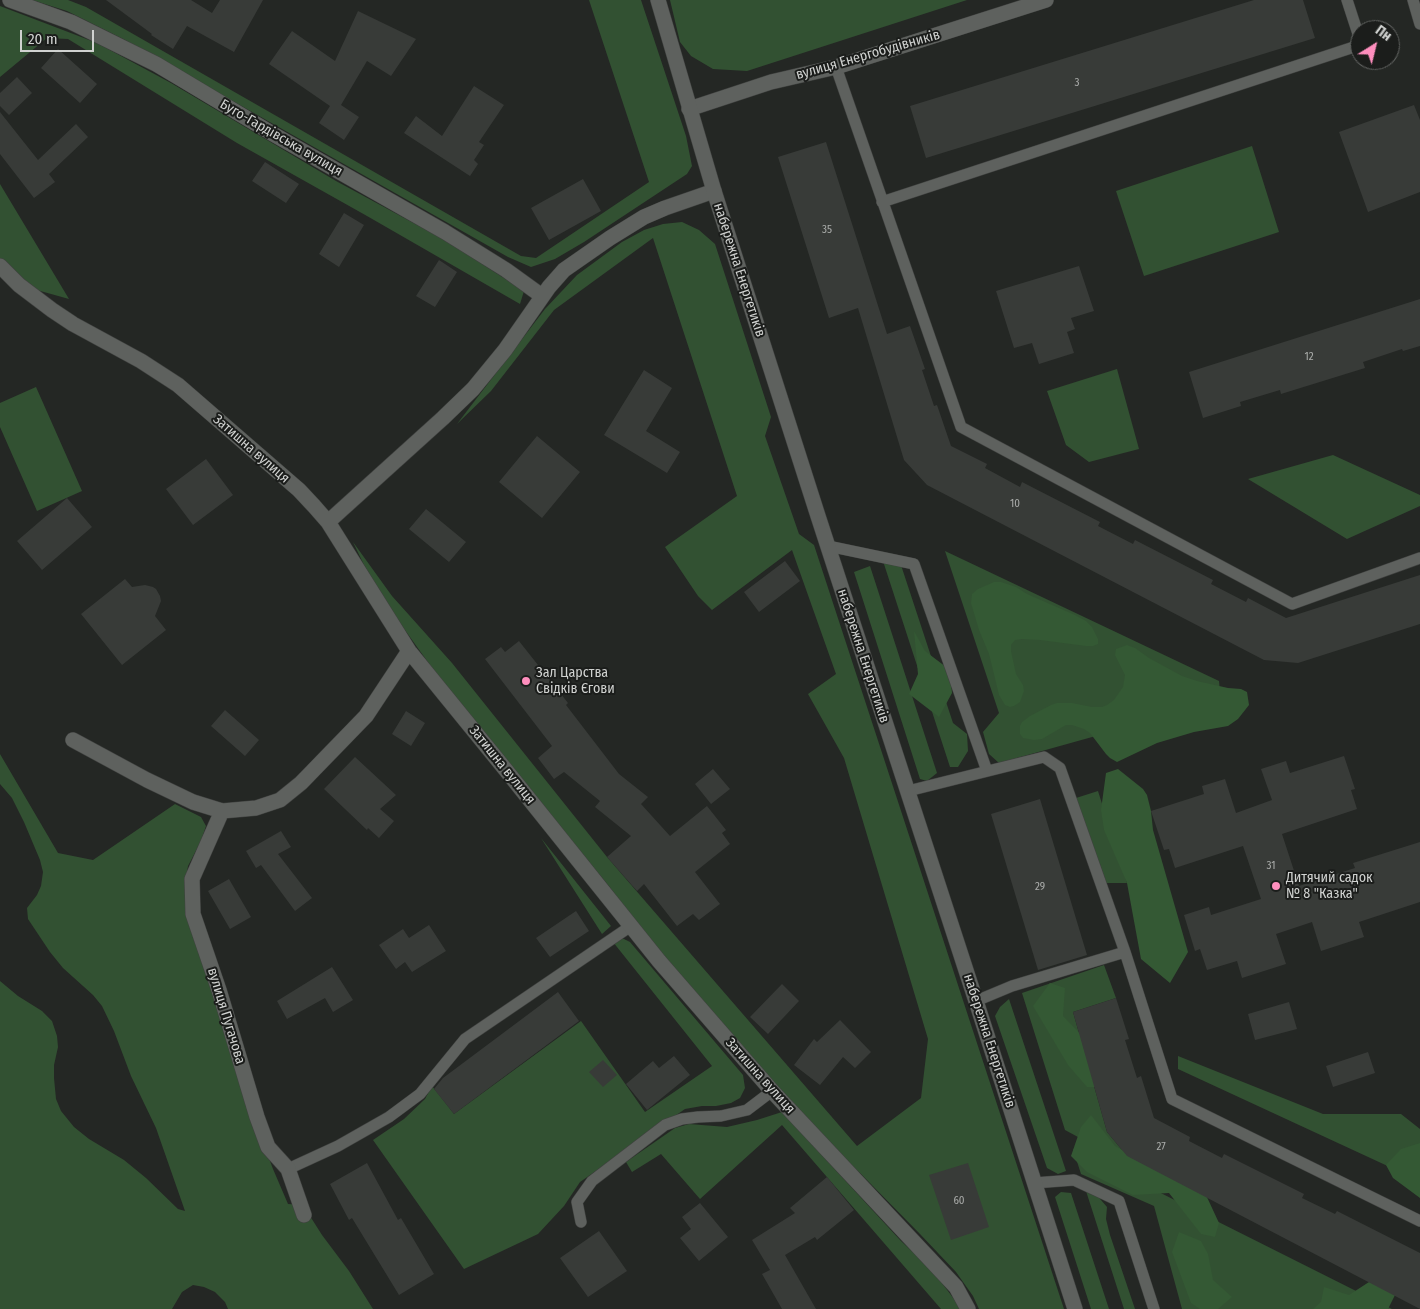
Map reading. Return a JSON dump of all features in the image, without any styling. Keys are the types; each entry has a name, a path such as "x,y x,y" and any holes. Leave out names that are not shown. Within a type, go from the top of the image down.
{"street":[{"name":"Буго-Гардівська вулиця","path":"10,0 70,22 156,64 273,134 445,232 506,270 542,296"},
{"name":"набережна Енергетиків","path":"658,0 714,191 1075,1309"},
{"name":"вулиця Енергобудівників","path":"690,109 771,82 836,67 1046,0"},
{"path":"328,522 458,404 491,369 542,296 564,270 619,233 655,212 714,191"},
{"name":"Затишна вулиця","path":"0,266 19,285 52,310 73,324 141,361 178,385 299,490 328,522 409,651 630,926 772,1091 956,1287 968,1309"},
{"path":"73,740 147,780 193,802 222,811 256,808 280,800 301,783 366,716 409,651"},
{"name":"вулиця Пугачова","path":"222,811 192,879 193,914 268,1147 288,1169 304,1214"}],"lane":[{"path":"1347,0 1354,20"},
{"path":"1413,0 1420,24"},
{"path":"882,202 1350,48"},
{"path":"836,67 961,427 1292,604 1420,558"},
{"path":"828,546 914,564 987,771"},
{"path":"908,791 1044,756 1060,768 1125,952 1172,1099 1420,1221"},
{"path":"288,1169 338,1146 389,1117 420,1094 465,1039 630,926"},
{"path":"976,1001 1012,986 1125,952"},
{"path":"581,1222 577,1202 592,1181 665,1125 682,1119 721,1116 747,1110 772,1091"},
{"path":"1034,1183 1074,1180 1119,1201 1154,1309"}],"green space":[{"path":"32,0 68,0 86,7 521,256 536,258 649,182 589,0 641,0 686,136 692,166 687,174 584,242 555,259 531,267 508,257 125,40 67,11"},
{"path":"670,0 967,0 747,71 713,69 691,56 680,42"},
{"path":"0,6 97,43 171,83 336,181 445,240 524,291 520,304 237,143 68,39 47,38 0,77"},
{"path":"1252,146 1279,232 1144,276 1116,191"},
{"path":"0,184 69,299 26,287 0,259"},
{"path":"682,222 699,230 715,244 771,417 765,436 799,534 814,545 1064,1309 979,1309 973,1296 956,1272 861,1174 809,1128 704,1013 608,885 435,672 392,612 364,565 353,542 392,596 452,663 607,857 857,1146 921,1098 928,1039 844,758 808,694 836,674 792,550 712,610 698,596 665,547 737,496 653,238 554,310 491,391 457,424 545,309 577,275 622,242 644,230 663,224"},
{"path":"1117,369 1139,449 1089,462 1066,445 1047,391"},
{"path":"36,387 82,491 37,511 0,427 0,403"},
{"path":"1333,455 1420,495 1420,506 1347,539 1248,479"},
{"path":"945,551 1219,681 1220,691 1214,703 999,763 989,754 983,732 999,713"},
{"path":"899,559 953,723 967,734 968,751 958,767 950,767 883,561"},
{"path":"870,566 937,773 927,781 920,779 854,572"},
{"path":"994,582 1001,582 1016,587 1086,621 1092,627 1098,639 1098,644 1093,646 1040,640 1015,640 1011,645 1011,651 1016,674 1023,685 1024,691 1020,702 1010,707 1005,705 999,695 989,654 971,603 972,594 978,589"},
{"path":"914,631 925,651 950,670 952,693 939,717 909,694 918,674"},
{"path":"1127,645 1182,676 1228,688 1241,689 1247,692 1249,705 1238,719 1228,726 1194,732 1157,743 1117,762 1106,754 1090,733 1072,725 1066,725 1042,739 1023,738 1020,734 1022,722 1051,705 1072,703 1102,707 1114,700 1123,687 1125,675 1115,655 1116,649"},
{"path":"0,754 58,853 93,860 175,804 201,817 206,826 201,841 188,866 185,884 185,907 254,1118 288,1204 303,1205 373,1309 228,1309 225,1302 215,1292 193,1285 182,1292 172,1309 0,1309 0,981 18,996 42,1011 52,1021 58,1047 54,1065 56,1099 61,1111 74,1127 89,1139 124,1160 178,1209 185,1211 156,1128 131,1076 114,1031 102,1006 93,995 63,968 28,919 27,908 41,886 43,872 24,822 12,798 0,784"},
{"path":"1118,769 1143,789 1147,795 1153,830 1188,952 1170,983 1141,959 1127,883 1104,830 1101,810 1106,773"},
{"path":"1098,791 1127,883 1102,883 1076,798"},
{"path":"541,838 611,926 602,934"},
{"path":"618,939 630,942 743,1075 745,1088 740,1098 731,1103 685,1109 580,1182 564,1206 538,1234 464,1269 373,1140 404,1119 425,1099 432,1086 454,1114 581,1021 645,1112 712,1066 613,942"},
{"path":"1104,965 1116,998 1073,1012 1107,1132 1127,1156 1115,1157 1065,1130 1022,993"},
{"path":"1050,983 1065,988 1063,1016 1097,1051 1095,1087 1087,1087 1068,1065 1033,1006"},
{"path":"1009,999 1066,1171 1058,1174 1047,1168 995,1016 1000,1007"},
{"path":"1178,1056 1323,1114 1401,1114 1420,1129 1420,1181 1178,1069"},
{"path":"782,1112 901,1241 932,1270 960,1309 941,1309 782,1125 700,1199 661,1154 632,1172 626,1162 675,1128 689,1124 727,1127"},
{"path":"1091,1115 1115,1146 1206,1195 1219,1223 1215,1237 1201,1234 1169,1193 1133,1195 1087,1172 1071,1156 1081,1127"},
{"path":"1420,1143 1420,1198 1393,1178 1386,1165 1401,1149"},
{"path":"1073,1149 1392,1309 1182,1309 1154,1206 1081,1174"},
{"path":"1086,1191 1095,1193 1107,1207 1106,1219 1110,1235 1135,1309 1124,1309"},
{"path":"1061,1192 1071,1193 1109,1309 1091,1309 1055,1197"},
{"path":"1179,1232 1201,1241 1208,1254 1213,1280 1232,1297 1218,1309 1200,1309 1191,1303 1172,1252"},
{"path":"1369,1282 1384,1283 1396,1293 1388,1309 1313,1309 1321,1302 1324,1287 1349,1295"}],"building":[{"path":"106,0 191,0 212,13 220,0 263,0 234,52 187,26 173,49 151,35"},
{"path":"1254,0 1303,0 1315,38 926,158 910,106"},
{"path":"358,11 416,39 391,76 367,61 341,105 359,117 344,140 319,123 330,106 269,64 292,31 335,61"},
{"path":"58,49 97,84 80,103 41,68"},
{"path":"17,77 32,93 9,115 0,106 0,93"},
{"path":"474,86 504,105 479,142 484,145 474,160 478,164 470,176 404,133 416,116 442,136"},
{"path":"1414,105 1420,120 1420,192 1368,212 1339,132"},
{"path":"0,112 38,160 76,124 88,137 49,174 55,182 34,198 0,154"},
{"path":"826,142 887,334 910,326 925,369 922,370 934,406 937,405 951,446 987,464 985,468 1020,487 1022,482 1100,522 1098,526 1133,544 1135,540 1213,580 1211,584 1246,602 1248,598 1286,618 1420,575 1420,624 1298,663 1264,660 927,485 904,460 858,308 829,318 778,157"},
{"path":"265,162 299,184 286,203 252,181"},
{"path":"583,179 601,211 549,240 531,208"},
{"path":"344,213 364,225 339,267 319,254"},
{"path":"439,260 457,272 435,307 416,296"},
{"path":"1079,266 1094,311 1071,318 1075,329 1067,332 1074,353 1039,364 1032,343 1014,348 996,291"},
{"path":"1420,299 1420,346 1403,351 1402,349 1363,362 1365,368 1281,394 1280,390 1240,402 1241,406 1203,418 1189,372"},
{"path":"644,370 672,388 646,431 680,452 667,473 604,435"},
{"path":"537,436 580,472 542,518 499,482"},
{"path":"206,459 233,495 193,525 166,489"},
{"path":"67,498 92,527 42,570 17,541"},
{"path":"426,509 466,542 449,562 409,529"},
{"path":"785,561 800,581 759,612 744,592"},
{"path":"125,579 132,587 145,585 156,589 161,601 155,616 166,630 122,665 81,614"},
{"path":"519,641 568,703 566,705 619,774 648,797 641,804 670,836 707,806 726,830 722,833 730,844 695,872 720,904 699,920 693,914 677,926 644,884 637,891 607,857 631,836 595,807 600,801 564,772 554,779 538,758 552,746 485,659 501,647 505,652"},
{"path":"225,710 259,740 245,756 211,726"},
{"path":"406,711 425,723 411,746 392,734"},
{"path":"1344,756 1355,789 1351,790 1357,809 1282,834 1299,886 1355,868 1353,863 1420,842 1420,902 1359,922 1364,937 1321,951 1312,922 1276,934 1286,964 1242,978 1237,961 1207,970 1200,949 1195,951 1184,915 1209,907 1211,915 1261,899 1243,846 1175,868 1169,849 1164,850 1151,811 1204,794 1202,786 1225,779 1236,813 1272,800 1261,769 1286,761 1290,773"},
{"path":"355,757 396,795 380,809 394,821 379,838 368,828 367,830 324,789"},
{"path":"713,769 730,789 711,804 695,784"},
{"path":"1040,799 1087,955 1038,970 991,814"},
{"path":"281,831 291,847 278,854 312,898 295,911 261,865 256,868 246,851"},
{"path":"229,879 251,917 230,929 208,891"},
{"path":"576,911 589,931 550,957 536,938"},
{"path":"429,925 446,951 412,972 405,962 396,969 379,945 403,929 409,938"},
{"path":"332,967 353,1000 333,1012 325,998 287,1019 277,1001"},
{"path":"782,984 799,1001 768,1034 750,1017"},
{"path":"558,992 579,1021 454,1114 434,1089 443,1078"},
{"path":"1116,998 1129,1039 1125,1040 1137,1078 1141,1076 1154,1118 1190,1137 1189,1141 1222,1158 1224,1154 1304,1194 1302,1198 1335,1214 1337,1211 1420,1253 1420,1309 1127,1156 1107,1132 1073,1012"},
{"path":"1289,1002 1297,1029 1255,1040 1248,1014"},
{"path":"840,1020 871,1052 855,1068 843,1057 820,1085 794,1065 814,1039 817,1042"},
{"path":"1368,1052 1375,1073 1333,1087 1326,1066"},
{"path":"674,1056 690,1075 647,1110 626,1084 653,1061 659,1068"},
{"path":"603,1060 617,1075 603,1087 589,1072"},
{"path":"367,1163 398,1220 401,1218 434,1274 399,1295 352,1218 349,1220 330,1184"},
{"path":"968,1163 989,1227 951,1240 929,1175"},
{"path":"827,1177 854,1210 817,1240 815,1237 785,1255 816,1309 782,1309 762,1274 770,1270 752,1240 795,1213 790,1208"},
{"path":"700,1203 728,1237 699,1261 680,1238 691,1229 682,1217"},
{"path":"599,1231 627,1271 588,1297 560,1258"}],"place":[{"name":"Зал Царства Свідків Єгови","path":"526,681"},
{"name":"Дитячий садок № 8 \"Казка\"","path":"1276,886"}]}
